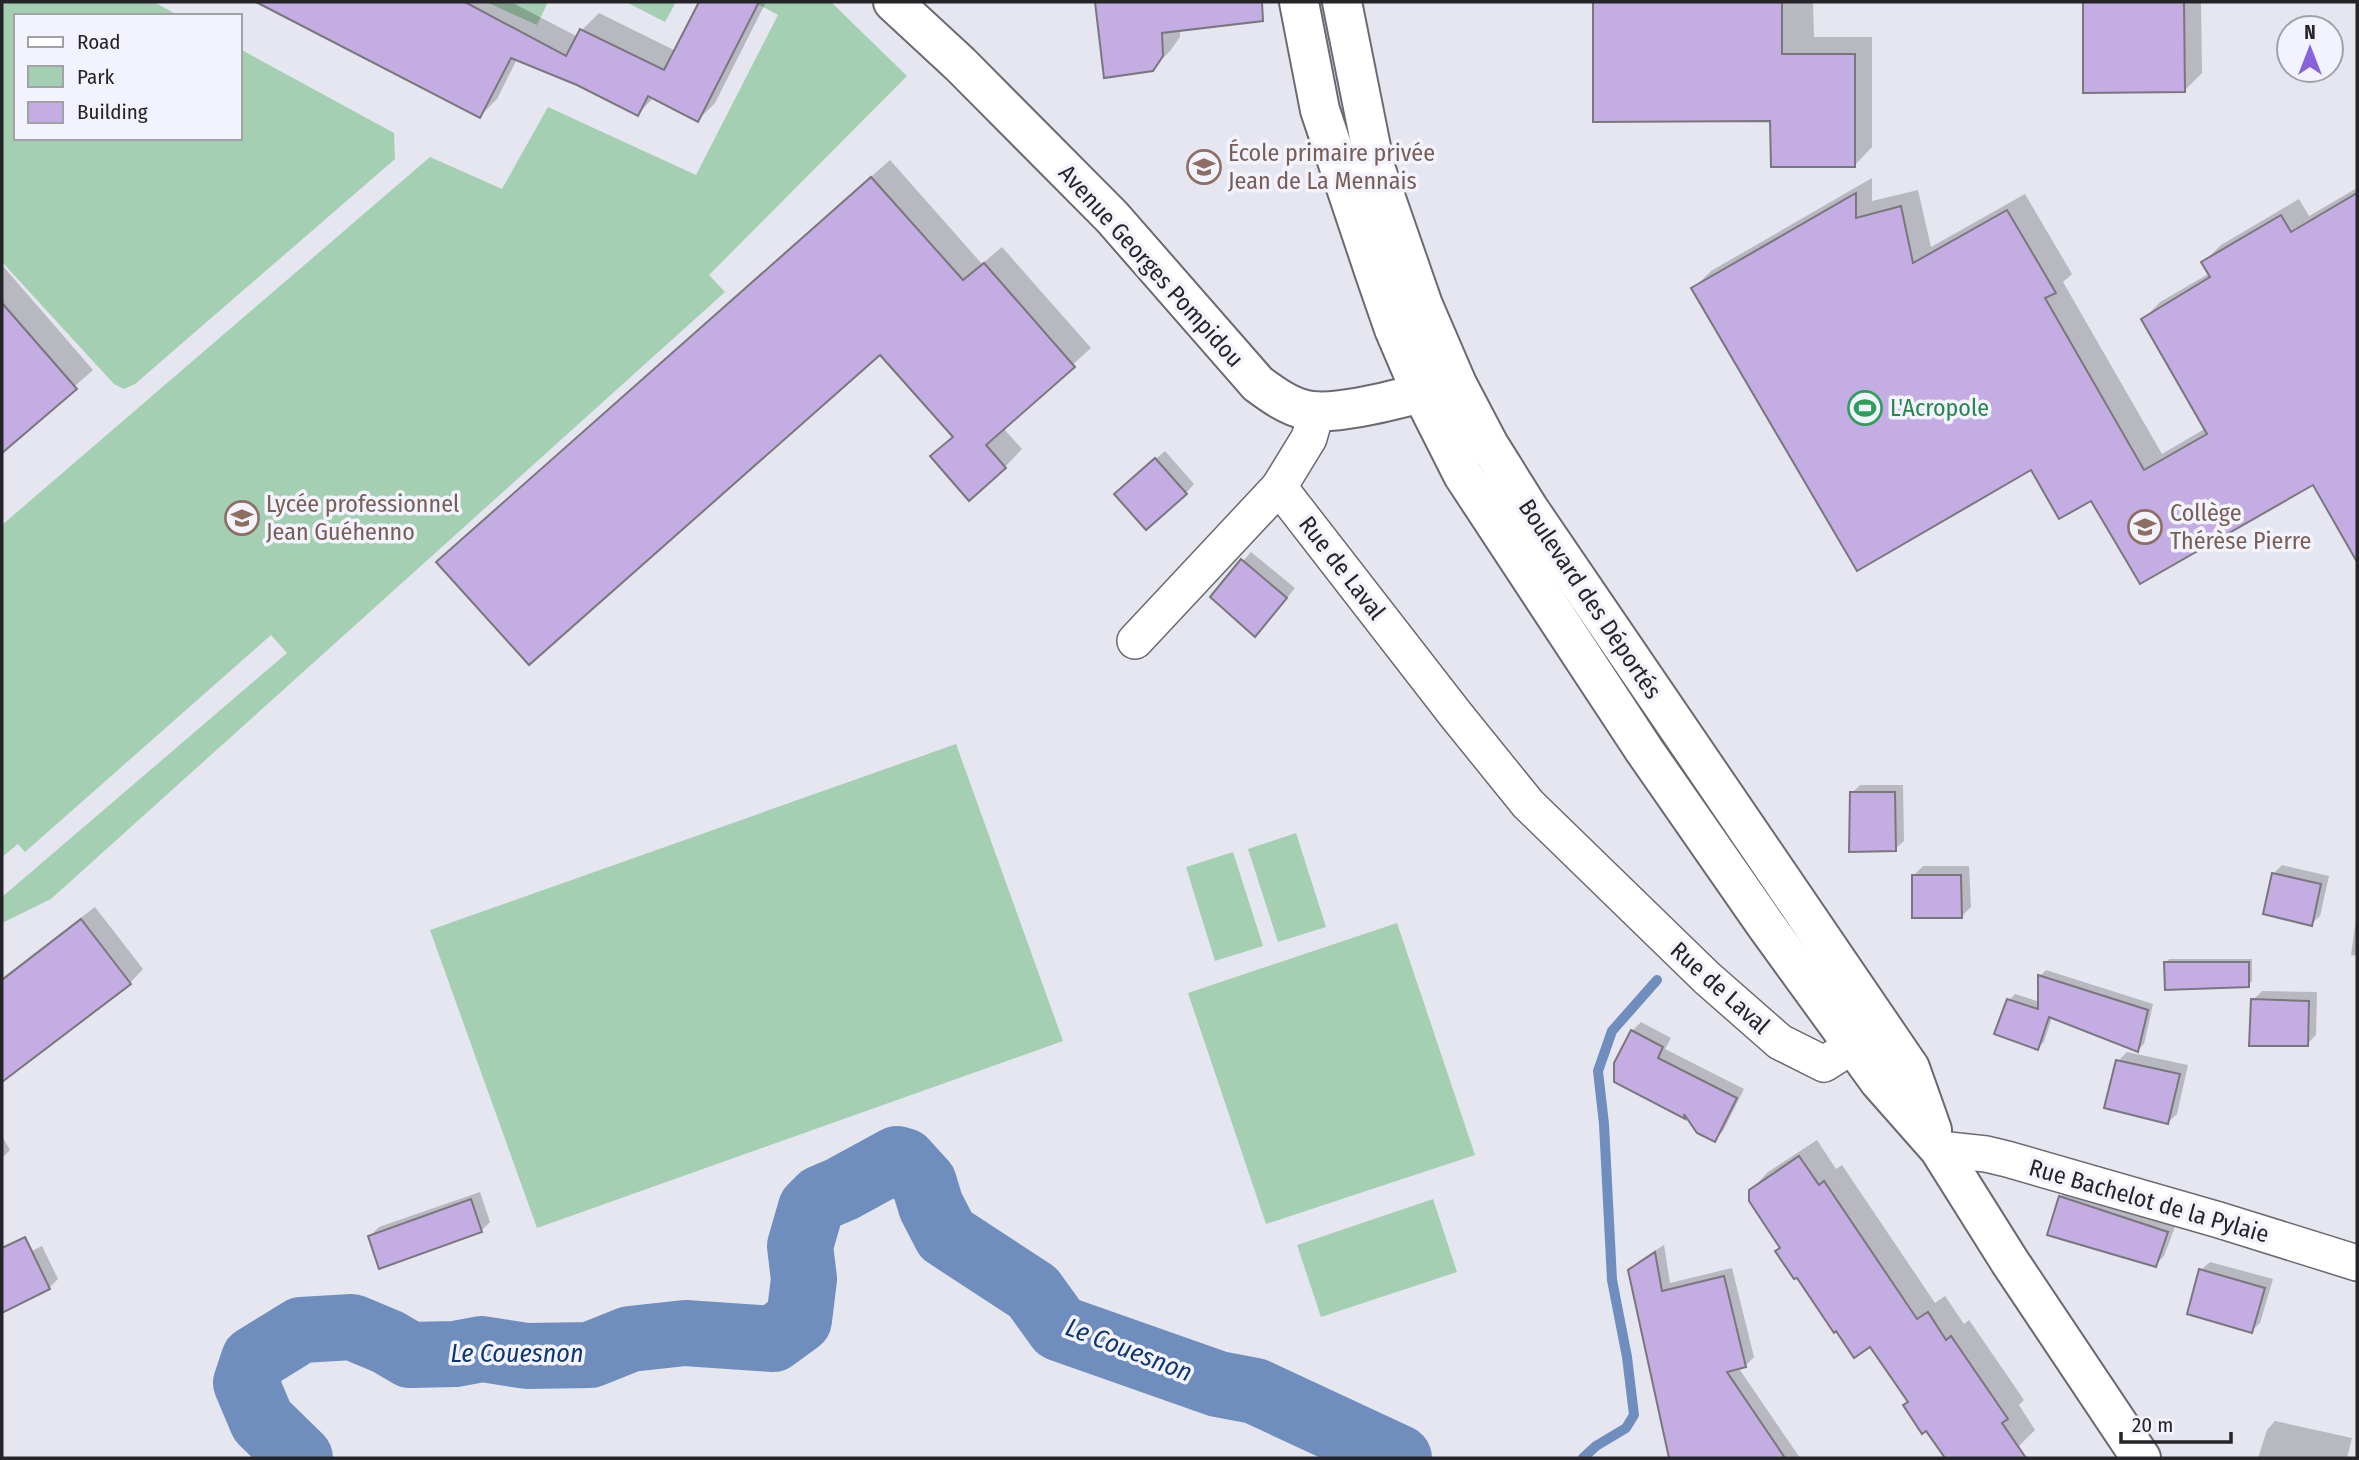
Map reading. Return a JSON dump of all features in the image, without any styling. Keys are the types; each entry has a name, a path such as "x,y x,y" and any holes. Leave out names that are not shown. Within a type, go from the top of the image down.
{"street":[{"name":"Avenue Georges Pompidou","path":"894,2 960,64 1112,217 1258,384 1277,399 1306,410 1335,411 1439,388"},
{"name":"Boulevard des Déportés","path":"1299,2 1324,123 1390,318 1439,388 1489,445 1529,509 1910,1068 1939,1149"},
{"name":"Boulevard des Déportés","path":"1342,2 1375,167 1423,305 1439,388 1464,475 1659,771 1765,924 1854,1045"},
{"path":"1135,641 1279,486 1309,438 1317,410"},
{"name":"Rue de Laval","path":"1279,486 1528,804 1625,899 1707,978 1780,1042 1824,1064 1854,1045"},
{"path":"1854,1045 1879,1081 1939,1149 2010,1262 2141,1458"},
{"name":"Rue Bachelot de la Pylaie","path":"1939,1149 2007,1159 2357,1263"}],"green space":[{"path":"2,2 154,2 175,14 14,14 14,140 242,140 242,50 394,133 395,159 135,384 124,389 114,384 2,262"},
{"path":"486,2 548,2 537,25"},
{"path":"626,2 676,2 665,22"},
{"path":"754,2 831,2 907,76 709,275 725,292 51,899 2,923 2,897 287,653 271,635 25,852 18,844 2,857 2,525 430,157 502,189 548,107 696,175 778,15"},
{"path":"956,744 1063,1041 537,1228 430,930"},
{"path":"1296,833 1326,927 1278,942 1248,849"},
{"path":"1233,852 1263,946 1215,961 1186,867"},
{"path":"1397,923 1475,1155 1266,1224 1188,993"},
{"path":"1433,1199 1457,1272 1321,1317 1297,1245"}],"building":[{"path":"256,2 465,2 566,56 580,29 664,70 699,2 759,2 698,122 648,96 638,116 577,85 511,58 480,118"},
{"path":"1095,2 1262,2 1263,21 1162,33 1163,56 1153,71 1104,78"},
{"path":"1593,2 1782,2 1782,54 1855,54 1855,167 1771,167 1770,121 1593,122"},
{"path":"2083,2 2184,2 2185,92 2083,93"},
{"path":"871,177 963,280 984,263 1075,367 986,445 1006,468 969,501 930,456 953,437 880,355 529,665 436,562"},
{"path":"1856,193 1856,218 1901,206 1913,263 2007,210 2056,293 2045,298 2144,470 2207,434 2141,319 2210,277 2201,262 2281,215 2291,232 2357,193 2357,562 2313,485 2140,584 2091,501 2059,519 2031,470 1857,571 1691,288"},
{"path":"2,303 77,389 2,453"},
{"path":"1155,458 1187,494 1146,530 1114,494"},
{"path":"1241,559 1287,598 1255,637 1210,597"},
{"path":"1850,792 1895,792 1896,851 1849,852"},
{"path":"2272,873 2321,884 2312,926 2263,914"},
{"path":"1912,875 1961,875 1962,918 1912,918"},
{"path":"81,919 131,984 2,1082 2,980"},
{"path":"2164,962 2249,962 2249,987 2165,990"},
{"path":"2038,975 2148,1010 2138,1052 2049,1017 2038,1050 1994,1034 2007,999 2038,1009"},
{"path":"2251,999 2309,1001 2308,1046 2249,1046"},
{"path":"1631,1030 1663,1047 1658,1058 1737,1098 1715,1142 1697,1133 1684,1114 1685,1119 1614,1082 1614,1063"},
{"path":"2116,1060 2180,1074 2168,1124 2104,1108"},
{"path":"1799,1156 1819,1185 1824,1181 1917,1319 1928,1312 1946,1340 1951,1336 2008,1419 2002,1423 2026,1458 1945,1458 1926,1431 1922,1434 1903,1405 1908,1402 1870,1347 1854,1358 1836,1331 1834,1333 1775,1251 1780,1248 1749,1201 1749,1190"},
{"path":"2059,1196 2168,1232 2156,1267 2047,1235"},
{"path":"471,1199 482,1232 379,1269 368,1236"},
{"path":"25,1237 50,1289 2,1313 2,1248"},
{"path":"1655,1252 1662,1291 1724,1276 1746,1367 1727,1372 1785,1458 1669,1458 1628,1270"},
{"path":"2199,1269 2265,1288 2252,1333 2187,1314"}],"waterway":[{"path":"1583,1458 1596,1446 1626,1428 1634,1415 1627,1357 1612,1280 1604,1124 1598,1071 1612,1031 1657,980"},
{"name":"Le Couesnon","path":"300,1458 262,1421 246,1383 254,1359 301,1330 352,1327 388,1342 410,1355 455,1354 482,1349 527,1356 590,1355 630,1339 685,1333 773,1339 799,1320 804,1279 800,1246 811,1208 821,1198 897,1159 904,1161 924,1183 931,1206 946,1235 1033,1292 1059,1328 1218,1384 1255,1391 1399,1458"}],"place":[{"name":"École primaire privée Jean de La Mennais","path":"1204,167"},
{"name":"L'Acropole","path":"1865,408"},
{"name":"Lycée professionnel Jean Guéhenno","path":"242,518"},
{"name":"Collège Thérèse Pierre","path":"2145,527"}]}
